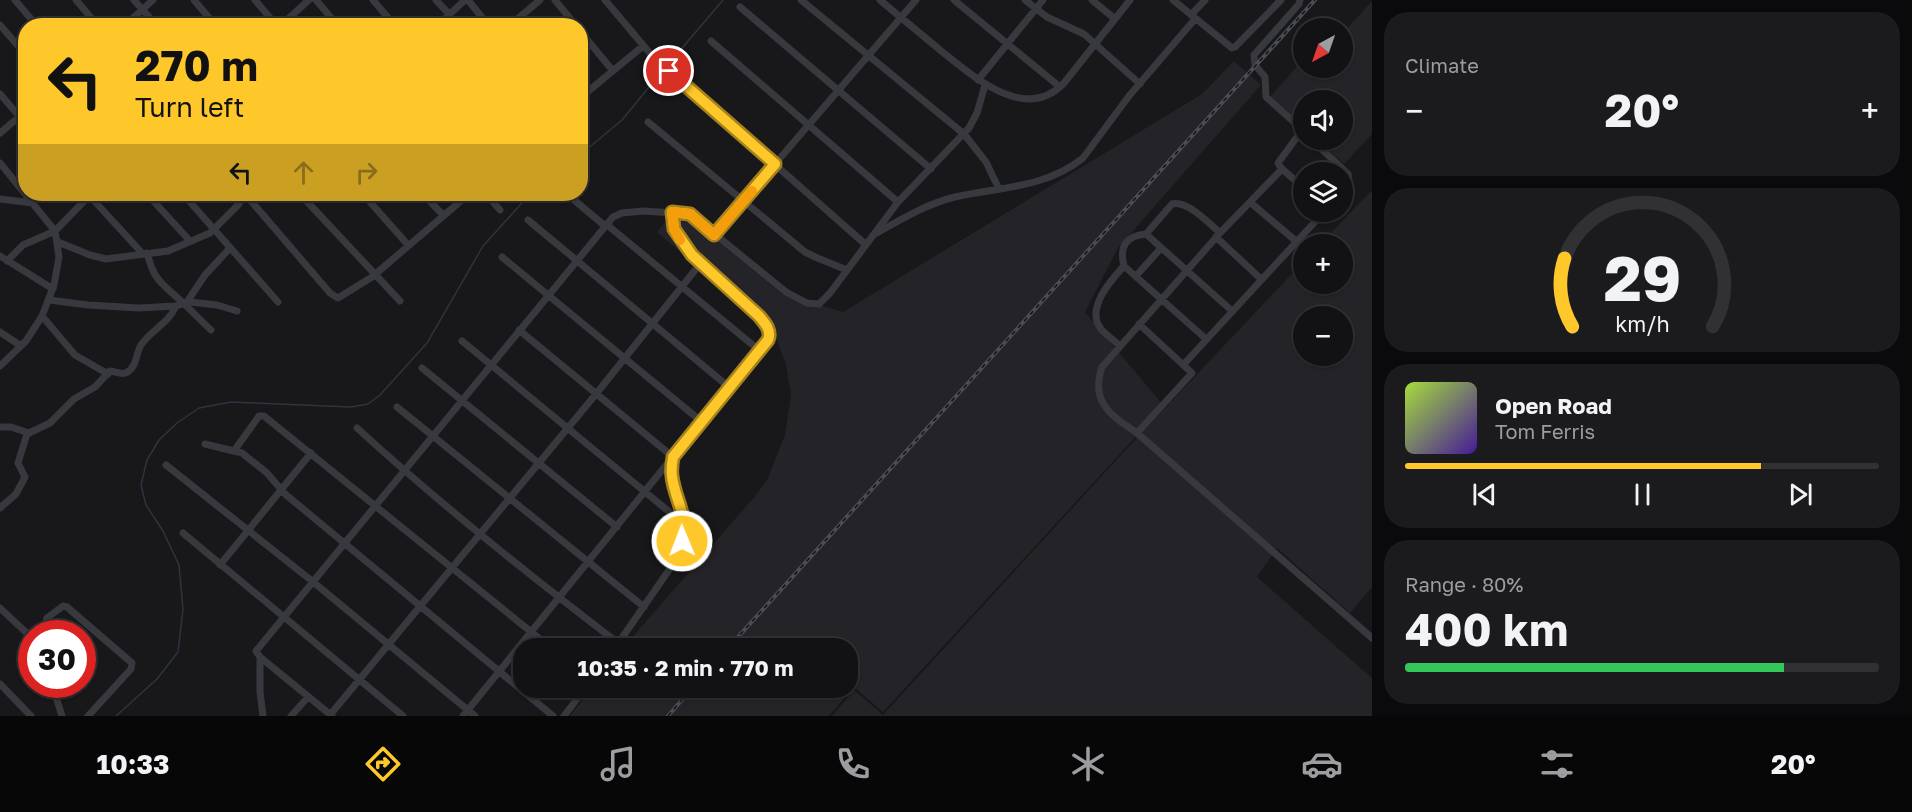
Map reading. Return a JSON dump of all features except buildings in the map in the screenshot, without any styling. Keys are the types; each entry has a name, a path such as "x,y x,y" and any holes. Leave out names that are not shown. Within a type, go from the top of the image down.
{"street":[{"path":"15,0 30,18"},
{"path":"76,0 91,18"},
{"path":"134,0 150,18"},
{"path":"132,18 153,0"},
{"path":"194,0 209,18"},
{"path":"255,0 272,18"},
{"path":"288,18 309,0"},
{"path":"316,0 331,18"},
{"path":"374,0 389,18"},
{"path":"436,0 448,14"},
{"path":"444,18 466,0 482,18"},
{"path":"520,18 540,0"},
{"path":"555,0 570,18"},
{"path":"604,0 654,58 865,244"},
{"path":"801,0 964,134 986,162 999,189"},
{"path":"880,0 985,85 1014,96 1035,99 1060,87 1130,0"},
{"path":"714,235 916,0"},
{"path":"954,0 1060,87"},
{"path":"1025,0 1051,20 1077,30 1140,84"},
{"path":"978,80 1043,0"},
{"path":"1092,0 1115,19"},
{"path":"1173,0 1229,47 1234,48 1281,0"},
{"path":"872,235 934,204 1041,181 1077,163 1205,0"},
{"path":"1293,122 1266,97 1265,77 1255,65 1254,55 1300,0"},
{"path":"740,7 931,169"},
{"path":"0,25 18,46"},
{"path":"588,41 613,71"},
{"path":"711,41 898,202"},
{"path":"588,92 643,46"},
{"path":"700,264 625,359 331,715 260,657 256,651 283,617 614,215 643,211 690,214 786,292 807,303 817,305 823,302 898,202 964,134 977,113 985,85"},
{"path":"0,94 18,115"},
{"path":"0,133 18,117"},
{"path":"648,122 809,255 847,270"},
{"path":"1293,144 1278,163 1282,170 1293,179"},
{"path":"1323,150 1335,162"},
{"path":"0,164 18,185"},
{"path":"1282,170 1218,235 1102,367 1099,376 1100,394 1113,417 1137,433 1372,638"},
{"path":"0,199 33,203 55,231 58,242 57,274 42,316 21,346 0,366"},
{"path":"7,261 23,245 55,231 83,201"},
{"path":"96,201 145,254 161,284 211,330"},
{"path":"153,201 190,241"},
{"path":"189,201 278,302"},
{"path":"58,242 99,258 168,251 207,235 240,201"},
{"path":"250,201 334,297 347,293 375,273 460,201"},
{"path":"307,201 400,301"},
{"path":"369,201 408,245"},
{"path":"430,201 443,215"},
{"path":"492,201 500,210"},
{"path":"576,201 760,351"},
{"path":"1251,202 1293,238"},
{"path":"1206,339 1124,266 1121,255 1125,244 1135,235 1146,234 1172,204 1177,203 1202,217 1261,279"},
{"path":"465,713 770,336 764,321 700,264 676,235 672,224 672,212"},
{"path":"528,220 730,387"},
{"path":"1303,234 1314,222"},
{"path":"1146,234 1232,310"},
{"path":"1184,364 1293,244"},
{"path":"0,508 16,494 23,483 25,476 18,463 26,436 50,423 74,399 95,387 111,371 121,374 128,372 134,365 142,344 182,304 230,248"},
{"path":"1136,276 1161,248"},
{"path":"0,256 53,289"},
{"path":"502,257 702,422"},
{"path":"1120,346 1100,328 1096,320 1102,293 1124,266"},
{"path":"49,300 139,308 182,304 217,305 237,311"},
{"path":"42,316 75,355 108,374"},
{"path":"1137,433 1192,373 1139,324"},
{"path":"519,330 673,457"},
{"path":"0,332 21,346"},
{"path":"462,341 684,524"},
{"path":"422,368 616,527"},
{"path":"397,407 644,607"},
{"path":"234,451 261,415 538,638"},
{"path":"0,427 11,427 29,433"},
{"path":"357,428 404,470 606,638"},
{"path":"205,444 234,451 252,460 270,476 281,490 553,716"},
{"path":"220,565 311,453"},
{"path":"622,638 669,570 685,532 672,477 673,457"},
{"path":"166,465 312,581 389,645 465,713 475,716"},
{"path":"183,533 403,716"},
{"path":"46,620 63,606 82,620"},
{"path":"0,620 2,610"},
{"path":"2,610 18,625"},
{"path":"88,716 131,669 132,663 96,632"},
{"path":"260,657 263,716"},
{"path":"0,684 31,716"},
{"path":"291,716 308,697"},
{"path":"56,698 62,716"},
{"path":"564,716 578,698"}],"shaded area":[{"path":"1372,1 1372,134 1346,162 1342,162 1328,150 1353,150 1353,90 1293,90 1293,118 1270,97 1293,71 1293,78 1353,78 1353,22"},
{"path":"1234,61 1261,85 1118,248 1085,312 1164,406 883,712 858,690 858,638 632,638 767,480 785,435 791,395 786,365 774,332 657,232 677,208 782,294 843,312 1202,94"},
{"path":"1372,190 1372,587 1350,613 1277,548 1257,577 1372,678 1372,716 832,716 847,698 858,698 858,693 883,715 1119,457 1293,273 1293,294 1353,294 1353,234 1330,234 1341,222 1353,222 1353,210"},
{"path":"584,698 845,698 829,716 570,716"}],"waterway":[{"path":"666,67 723,0"},
{"path":"588,148 622,120 663,70"},
{"path":"116,716 157,679 178,652 183,609 179,565 163,531 146,505 141,485 147,460 159,440 177,423 199,408 231,402 351,407 368,404 380,395 427,343 483,246 524,201"}],"railway":[{"path":"737,638 1315,0"},
{"path":"668,716 684,698"}],"slow traffic":[{"path":"680,240 672,224 672,212 690,214 714,235 752,191"}],"route":[{"path":"669,71 775,164 714,235 690,214 672,212 672,224 680,241 713,276 764,321 770,334 768,340 673,457 673,483 684,520 685,532 682,541"}]}
